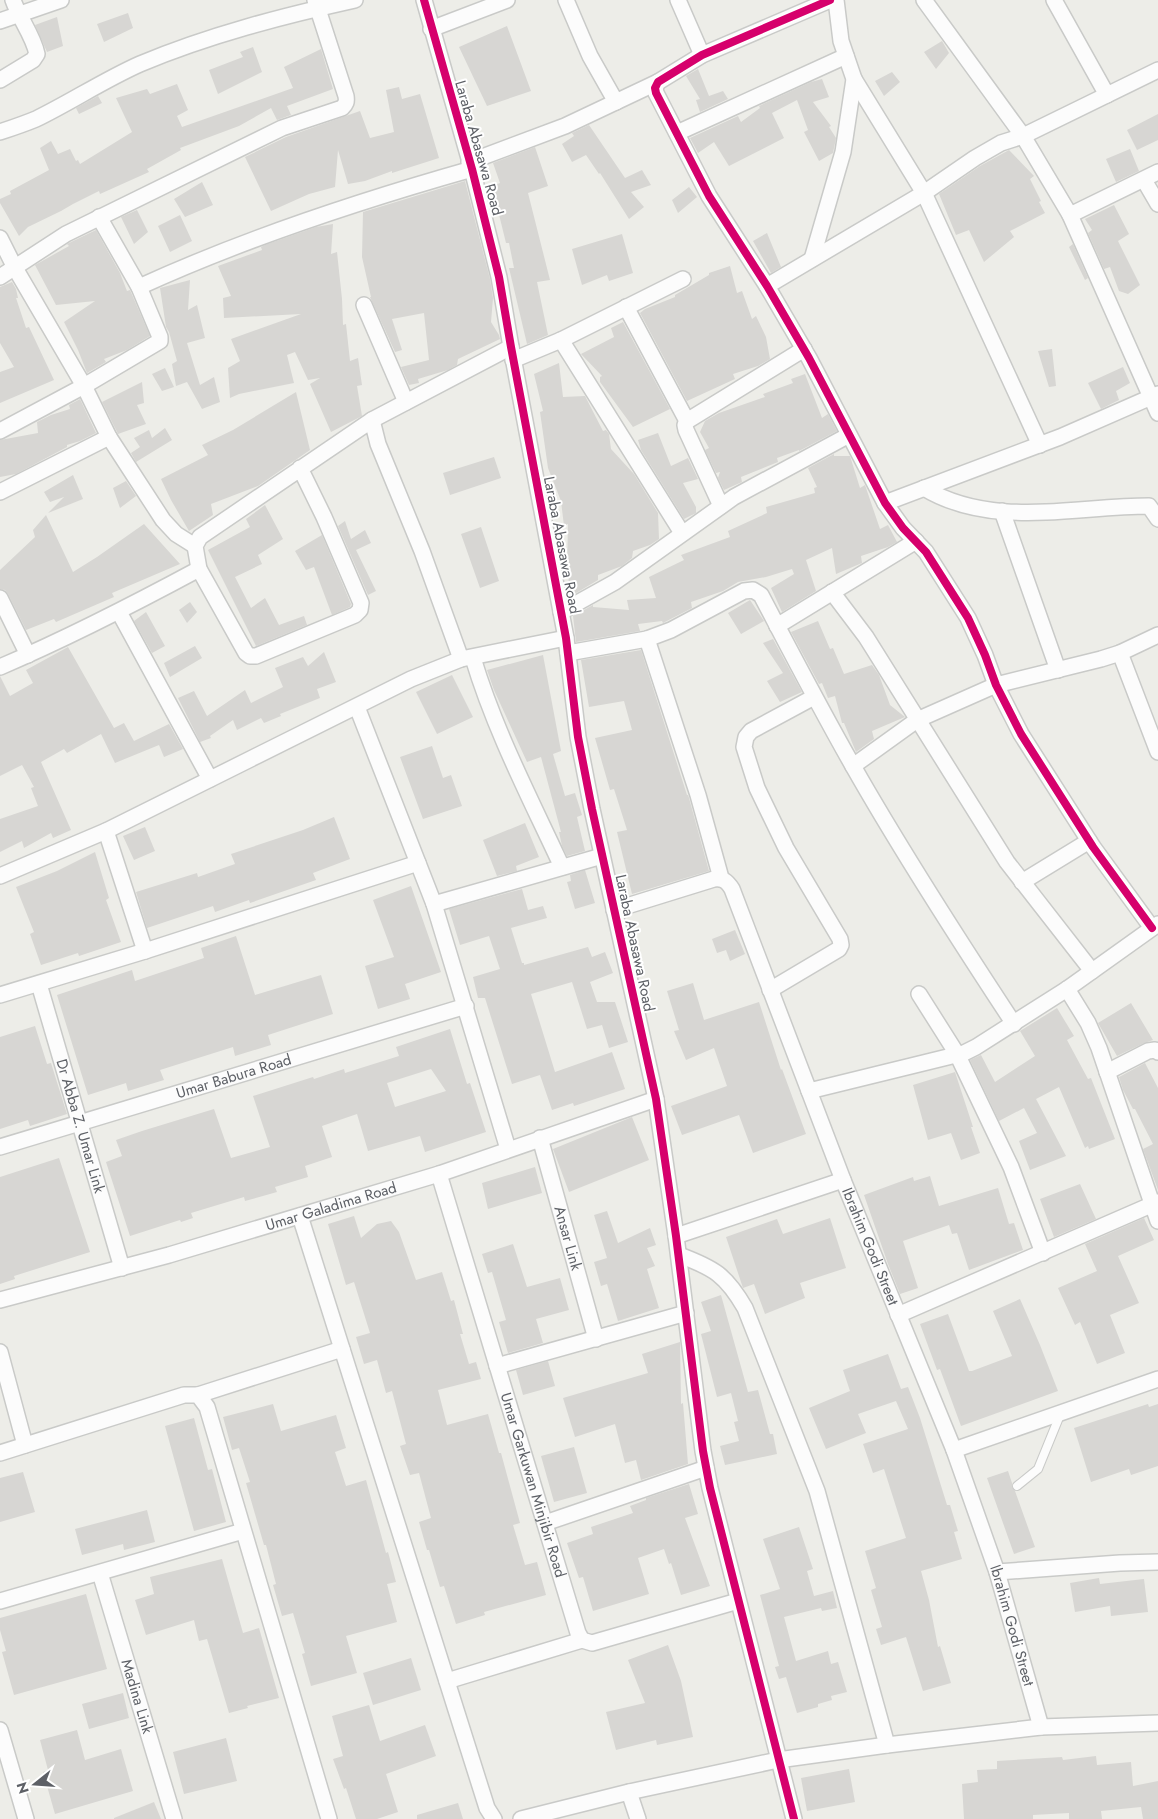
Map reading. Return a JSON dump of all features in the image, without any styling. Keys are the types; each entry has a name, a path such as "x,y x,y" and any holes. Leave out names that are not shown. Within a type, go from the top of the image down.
{"street":[{"path":"0,21 15,7 61,0"},
{"path":"0,132 35,119 140,64 217,36 317,4 355,0"},
{"name":"Laraba Abasawa Road","path":"424,0 499,278 567,645 578,737 602,856 656,1099 679,1255 706,1468 794,1819"},
{"path":"431,29 507,0"},
{"path":"566,0 590,56 616,102"},
{"path":"678,0 702,55"},
{"path":"139,287 287,227 470,166 565,126 658,82 702,55 830,0"},
{"path":"836,0 841,41 854,79 924,193 1040,445"},
{"path":"924,0 1023,136 1070,215 1155,396 1158,413"},
{"path":"1054,0 1107,95"},
{"path":"0,278 66,234 99,217 282,128 342,108 347,101 346,96 317,4"},
{"path":"0,80 33,60 37,54 36,47 15,7"},
{"path":"677,133 846,56"},
{"path":"767,286 924,193 975,158 1001,143 1023,136 1158,70"},
{"path":"812,259 843,152 854,79"},
{"path":"658,82 655,88 656,93 710,196 804,349 885,503 903,528 926,552 968,618 996,685 1021,734 1089,841 1155,926 1014,1024 976,1047 957,1054 809,1091"},
{"path":"1070,215 1158,172"},
{"path":"1144,180 1158,204"},
{"path":"0,431 84,386 160,341 139,287 99,217"},
{"path":"0,238 14,268 84,386 109,437 163,520 176,534 195,546"},
{"path":"300,468 324,517 361,603 360,610 356,614 256,656 250,656 246,653 199,569 195,546 200,538 300,468 372,420 406,402 512,354 561,340 683,279"},
{"path":"364,304 406,402"},
{"path":"626,308 687,421"},
{"path":"561,340 682,533"},
{"path":"721,506 686,430 685,425 687,421 804,349"},
{"path":"885,503 1040,445 1155,396"},
{"path":"372,420 378,444 467,659 562,867"},
{"path":"561,612 614,582 734,497 849,435"},
{"path":"0,492 109,437"},
{"path":"924,488 940,498 956,504 1014,513 1149,506 1158,519"},
{"path":"1002,511 1058,670"},
{"path":"777,626 916,541"},
{"path":"0,667 119,612 199,569"},
{"path":"0,876 106,832 411,679 467,659 567,645 647,639 671,630 744,591 753,590 761,595 814,697 853,766 947,921 1014,1024"},
{"path":"832,592 866,637 1007,862 1092,971"},
{"path":"0,598 28,655"},
{"path":"119,612 210,779"},
{"path":"853,766 917,720 996,685 1102,660 1158,635"},
{"path":"614,910 721,878 698,795 647,639"},
{"path":"1120,653 1158,752"},
{"path":"770,990 839,949 841,945 840,939 786,848 757,788 744,747 746,738 751,731 814,697"},
{"path":"357,707 434,904 508,1149"},
{"path":"106,832 145,951"},
{"path":"1022,882 1089,841"},
{"path":"434,904 602,856"},
{"path":"0,995 145,951 418,862"},
{"name":"Ibrahim Godi Street","path":"721,878 732,889 843,1180 954,1450 997,1572 1041,1727"},
{"name":"Dr Abba Z. Umar Link","path":"40,984 122,1268"},
{"path":"1067,988 1088,1023 1155,1204 1158,1221"},
{"path":"920,994 957,1054 1011,1167 1043,1253"},
{"name":"Umar Babura Road","path":"0,1147 466,1006"},
{"path":"1107,1072 1155,1049"},
{"name":"Umar Galadima Road","path":"0,1300 122,1268 439,1174 656,1099"},
{"name":"Ansar Link","path":"540,1138 596,1339"},
{"name":"Umar Garkuwan Minjibir Road","path":"439,1174 578,1633 582,1640"},
{"path":"676,1236 843,1180"},
{"path":"898,1315 1155,1204"},
{"path":"300,1216 487,1808 494,1819"},
{"path":"679,1255 708,1266 724,1278 736,1291 745,1308 817,1491 887,1745"},
{"path":"497,1366 686,1313"},
{"path":"0,1453 184,1395 198,1396 342,1349"},
{"path":"0,1352 24,1445"},
{"path":"954,1450 1158,1379"},
{"path":"198,1396 207,1407 329,1819"},
{"path":"545,1523 706,1468"},
{"path":"0,1601 243,1531"},
{"path":"997,1572 1158,1562"},
{"name":"Madina Link","path":"100,1572 174,1819"},
{"path":"447,1681 582,1640 592,1644 738,1601"},
{"path":"521,1819 629,1792 778,1760 1041,1727 1158,1723"},
{"path":"0,1730 26,1819"},
{"path":"629,1792 638,1819"}],"lane":[{"path":"1017,1486 1038,1469 1060,1413"}],"building":[{"path":"128,13 133,28 104,42 97,24"},
{"path":"57,17 63,46 47,52 35,25"},
{"path":"507,26 531,91 487,106 459,47"},
{"path":"942,41 949,53 936,69 924,52"},
{"path":"253,47 262,72 218,94 209,70 243,57 240,52"},
{"path":"321,49 333,89 287,106 291,115 277,120 271,108 239,126 180,148 181,150 147,169 149,172 100,194 99,191 28,227 19,236 0,203 0,199 11,194 10,191 49,170 40,148 51,141 58,154 70,149 76,161 78,160 80,164 132,132 116,98 147,89 150,94 177,84 188,110 177,116 182,127 293,88 284,67"},
{"path":"698,69 709,96 723,91 728,99 700,112 696,100 700,99 686,76"},
{"path":"892,72 900,82 884,96 875,81"},
{"path":"822,79 829,97 813,102 831,126 829,127 836,138 833,153 819,161 804,132 808,130 797,100 772,113 784,138 729,166 714,142 698,153 690,138 738,116 741,122 760,108 759,106 811,82"},
{"path":"399,87 402,99 420,94 439,158 392,173 392,171 365,181 348,184 338,150 335,187 309,194 271,211 245,157 286,137 360,111 370,138 394,132 386,90"},
{"path":"98,96 102,103 79,114 76,108"},
{"path":"1158,114 1158,140 1137,150 1127,130"},
{"path":"589,125 625,178 642,170 651,185 631,192 644,207 629,219 600,173 586,155 572,162 562,144 574,136 572,133"},
{"path":"535,147 548,186 528,193 550,280 537,282 548,335 527,344 509,268 514,268 509,243 506,243 492,186 500,183 493,163"},
{"path":"1130,149 1139,171 1116,182 1106,159"},
{"path":"1009,150 1034,176 1030,179 1045,213 1010,231 1014,237 984,262 969,230 956,235 939,194 980,166"},
{"path":"465,181 490,279 493,298 491,322 500,339 458,359 457,365 448,370 418,379 419,383 409,385 401,367 429,360 424,313 392,319 402,350 395,352 370,297 362,257 363,212"},
{"path":"202,182 213,205 185,217 174,199"},
{"path":"689,187 697,197 678,213 672,200"},
{"path":"1114,205 1129,234 1118,241 1140,285 1128,294 1119,291 1110,267 1104,269 1088,233 1092,230 1085,219"},
{"path":"137,210 148,232 134,244 121,217"},
{"path":"180,215 192,241 170,252 158,226"},
{"path":"333,224 331,254 337,252 343,325 346,324 350,361 358,358 362,385 357,386 362,416 331,432 310,384 320,378 308,380 295,352 287,355 294,383 239,394 230,398 228,368 240,361 231,339 301,314 224,318 223,298 231,296 218,266 262,250 261,247 265,245 316,227"},
{"path":"96,230 120,273 127,291 130,290 150,336 127,350 104,359 106,362 87,373 64,322 95,301 56,305 35,265 69,246 67,244"},
{"path":"767,233 781,267 771,273 753,241"},
{"path":"622,234 633,273 609,281 607,275 582,285 572,249"},
{"path":"1073,244 1088,278 1085,280 1069,247"},
{"path":"730,266 737,293 742,291 752,319 756,316 766,337 770,359 758,366 733,374 735,379 687,401 640,313 645,309 675,297 675,295 709,275 709,273"},
{"path":"190,280 188,310 197,305 205,338 187,343 200,385 214,377 220,402 202,409 187,382 176,386 172,364 177,361 166,327 160,288"},
{"path":"12,282 16,289 18,298 16,298 26,328 29,327 54,380 0,403 0,372 14,367 0,343 0,287"},
{"path":"623,322 670,409 633,427 600,382 600,377 602,376 581,354 614,337 611,328"},
{"path":"1052,349 1056,386 1049,387 1038,351"},
{"path":"559,363 563,397 585,396 603,431 606,430 609,434 611,449 634,474 658,513 659,539 650,545 633,551 632,558 622,566 598,575 598,580 571,596 567,569 568,524 564,526 561,501 548,468 540,412 543,411 534,374"},
{"path":"1123,367 1130,383 1116,391 1119,400 1101,409 1088,383"},
{"path":"165,368 174,387 162,391 152,374"},
{"path":"805,374 822,418 828,414 837,431 799,451 777,458 778,462 741,477 742,482 724,490 718,478 720,472 716,473 705,450 709,448 700,432 705,421 719,413 765,397 763,394 793,383 791,379"},
{"path":"142,382 144,403 137,405 146,424 118,434 102,402"},
{"path":"296,392 310,450 258,486 211,504 213,515 189,531 161,479 208,455 202,445 233,430"},
{"path":"80,399 96,433 67,445 67,447 16,474 0,477 0,440 38,433 37,422 70,409 69,405"},
{"path":"165,428 172,440 136,462 131,453 140,447 134,438 149,430 152,438"},
{"path":"658,433 671,466 688,458 698,479 683,483 696,507 696,513 684,519 641,450 638,440"},
{"path":"834,454 834,456 850,456 860,488 865,485 880,529 888,525 897,542 861,556 862,563 836,574 832,548 806,560 816,591 782,612 771,588 794,574 792,569 766,577 738,582 723,591 691,602 692,608 663,623 662,621 638,624 640,631 576,642 573,616 593,605 593,607 629,610 627,600 656,598 649,577 684,560 681,555 730,537 728,531 767,513 766,507 815,493 814,488 817,487 808,468"},
{"path":"494,457 501,478 450,495 443,473"},
{"path":"73,475 83,499 48,513 64,497 50,502 44,492"},
{"path":"126,481 136,496 120,508 113,488"},
{"path":"265,505 283,539 258,555 262,564 235,577 251,608 265,598 279,625 304,616 307,625 256,646 208,550 250,527 246,519"},
{"path":"46,515 73,572 144,524 180,564 112,593 114,597 56,622 54,619 26,630 8,594 5,590 0,589 0,570 35,537 33,530"},
{"path":"345,521 351,539 365,530 371,543 356,550 376,591 368,595 338,526"},
{"path":"481,527 499,581 480,588 461,534"},
{"path":"322,535 351,604 350,607 332,615 314,567 306,570 295,551"},
{"path":"750,600 764,621 741,634 728,613"},
{"path":"190,602 197,612 187,623 179,610"},
{"path":"146,612 165,646 152,653 134,621"},
{"path":"818,621 830,649 833,648 844,674 872,665 879,675 890,705 905,717 872,731 874,739 856,752 844,723 842,723 835,696 828,698 822,683 819,684 791,632"},
{"path":"773,639 802,692 780,702 767,681 783,673 763,643"},
{"path":"195,646 202,658 170,677 164,663"},
{"path":"68,647 114,728 124,723 134,741 169,724 183,749 164,757 159,745 115,763 101,734 67,753 64,749 41,762 71,830 53,838 51,833 24,848 22,841 0,852 0,819 38,806 31,788 34,787 22,765 0,776 0,676 10,696 33,683 26,670"},
{"path":"641,650 689,798 709,871 632,894 617,832 627,830 614,789 610,790 595,738 632,730 624,701 589,707 581,660"},
{"path":"324,652 336,682 317,689 320,698 280,714 281,716 264,723 261,718 237,730 233,720 210,736 211,738 200,742 178,698 194,691 207,716 245,690 251,703 283,687 275,668 303,657 308,666"},
{"path":"543,655 561,751 553,754 565,796 575,793 582,815 577,817 585,851 567,856 562,846 559,832 561,832 541,757 527,762 494,690 487,670"},
{"path":"452,675 473,717 437,734 416,692"},
{"path":"432,746 443,778 451,775 462,806 423,819 400,757"},
{"path":"334,817 350,859 313,873 316,880 250,903 249,900 215,912 213,906 147,928 136,892 197,873 198,877 235,864 231,854 303,830"},
{"path":"525,823 539,857 516,866 517,871 497,876 483,840"},
{"path":"145,827 155,851 134,860 123,836"},
{"path":"95,852 109,898 106,900 121,942 79,956 78,953 41,965 30,934 34,932 16,887 57,871"},
{"path":"585,870 595,903 575,909 567,882 571,881 570,875"},
{"path":"411,886 441,972 405,984 410,999 378,1009 365,966 394,957 373,900"},
{"path":"522,889 528,910 543,906 547,918 511,928 522,963 524,965 588,947 592,957 605,952 613,973 590,982 597,1002 615,1002 628,1042 609,1048 602,1025 587,1029 572,982 531,994 555,1072 612,1052 625,1089 574,1106 573,1103 552,1110 540,1075 512,1084 485,998 478,998 473,977 500,969 489,936 460,945 449,909"},
{"path":"735,930 745,954 730,961 726,950 717,953 712,939"},
{"path":"236,936 255,995 321,975 333,1014 268,1035 271,1045 235,1056 233,1047 160,1070 164,1080 128,1091 126,1083 88,1095 57,995 132,970 135,981 204,958 201,948"},
{"path":"693,983 704,1020 759,1002 781,1070 806,1134 753,1153 739,1115 682,1135 671,1106 727,1086 714,1048 686,1060 674,1031 679,1030 667,991"},
{"path":"1131,1003 1153,1040 1117,1056 1098,1023"},
{"path":"1057,1008 1074,1036 1067,1040 1088,1079 1091,1078 1115,1139 1089,1149 1088,1146 1085,1148 1059,1087 1036,1099 1066,1156 1030,1170 1019,1141 1037,1133 1024,1108 999,1121 970,1060 981,1055 995,1082 1035,1056 1020,1031"},
{"path":"35,1026 47,1064 51,1063 67,1114 30,1126 28,1120 0,1129 0,1037"},
{"path":"450,1029 467,1084 470,1083 486,1132 425,1152 420,1136 368,1151 357,1114 322,1126 332,1157 305,1166 308,1177 275,1187 277,1192 245,1201 244,1197 191,1213 193,1218 181,1222 180,1220 130,1236 106,1162 122,1156 116,1140 214,1109 231,1158 270,1147 253,1096 313,1077 314,1079 344,1069 345,1073 399,1056 396,1047","holes":["431,1069 446,1091 395,1107 387,1083"]},
{"path":"1145,1063 1158,1088 1158,1190 1143,1149 1153,1144 1123,1090 1119,1077"},
{"path":"955,1072 980,1153 961,1160 951,1133 928,1140 913,1085"},
{"path":"632,1117 649,1160 569,1192 553,1149"},
{"path":"59,1158 90,1252 14,1276 15,1279 0,1284 0,1177"},
{"path":"535,1167 542,1193 488,1209 482,1183"},
{"path":"930,1176 939,1206 998,1188 1009,1224 1014,1223 1023,1250 969,1270 957,1233 952,1234 949,1225 903,1241 918,1288 900,1294 864,1195 913,1177 914,1181"},
{"path":"1080,1184 1096,1219 1054,1237 1040,1199"},
{"path":"607,1211 618,1243 650,1228 656,1245 647,1248 655,1266 647,1269 659,1308 618,1321 607,1284 601,1286 594,1262 607,1258 594,1215"},
{"path":"354,1216 361,1238 377,1224 391,1221 399,1232 416,1280 442,1272 451,1301 454,1300 463,1334 460,1334 469,1364 476,1362 481,1379 438,1390 447,1425 488,1414 520,1523 513,1525 525,1565 537,1562 546,1595 484,1612 485,1615 456,1624 444,1586 440,1587 419,1522 431,1518 419,1473 410,1475 400,1446 406,1444 392,1391 386,1393 377,1360 364,1364 356,1337 370,1333 354,1282 346,1285 328,1224"},
{"path":"830,1218 846,1268 800,1283 805,1298 765,1314 754,1284 743,1288 726,1237 777,1219 783,1234"},
{"path":"1144,1218 1154,1240 1118,1256 1139,1303 1110,1315 1125,1353 1097,1364 1080,1322 1075,1325 1058,1288 1097,1271 1085,1244"},
{"path":"513,1244 527,1287 560,1278 569,1310 536,1319 543,1343 508,1353 499,1322 506,1320 492,1272 488,1273 482,1254"},
{"path":"721,1295 748,1392 758,1390 770,1434 773,1434 777,1454 725,1465 720,1446 739,1441 734,1422 738,1421 731,1393 717,1397 701,1334 711,1331 701,1302"},
{"path":"1020,1299 1058,1391 961,1426 940,1369 937,1370 920,1324 948,1314 969,1371 972,1371 1012,1356 993,1311"},
{"path":"680,1342 681,1404 683,1403 688,1464 641,1480 636,1460 625,1463 615,1424 575,1437 563,1398 648,1373 642,1354"},
{"path":"888,1354 901,1389 908,1387 920,1418 947,1505 950,1505 958,1531 954,1532 962,1559 921,1571 938,1647 940,1646 951,1683 923,1691 906,1637 881,1645 876,1629 882,1627 871,1590 876,1588 865,1551 906,1538 884,1469 873,1473 863,1444 908,1429 896,1401 858,1414 866,1433 826,1449 809,1408 850,1391 843,1370"},
{"path":"548,1361 555,1386 523,1395 516,1370"},
{"path":"273,1404 281,1431 336,1415 346,1448 335,1452 346,1486 366,1480 396,1582 387,1584 397,1622 346,1636 357,1673 311,1686 302,1654 305,1653 293,1613 282,1616 273,1585 276,1584 266,1545 264,1545 246,1483 250,1482 239,1448 232,1450 223,1417"},
{"path":"1148,1404 1149,1407 1158,1404 1158,1466 1131,1475 1129,1469 1091,1482 1074,1428"},
{"path":"194,1418 208,1470 212,1469 226,1522 194,1531 165,1426"},
{"path":"574,1447 587,1493 554,1502 541,1456"},
{"path":"1008,1471 1012,1487 1035,1547 1014,1554 987,1478"},
{"path":"23,1472 35,1512 0,1522 0,1478"},
{"path":"689,1484 698,1514 685,1518 710,1586 681,1595 671,1563 669,1564 664,1549 638,1558 649,1594 593,1611 583,1577 579,1578 567,1543 593,1534 591,1527 633,1513 630,1506 646,1500 646,1498"},
{"path":"147,1510 155,1542 124,1550 123,1544 82,1555 75,1529"},
{"path":"799,1527 813,1569 807,1571 814,1596 833,1591 837,1608 822,1611 821,1608 784,1617 796,1661 828,1651 831,1664 838,1662 847,1692 831,1696 832,1700 818,1704 818,1707 797,1713 786,1677 779,1679 775,1667 779,1666 760,1595 780,1589 763,1539"},
{"path":"222,1559 243,1633 259,1628 279,1698 247,1706 248,1708 229,1713 207,1639 199,1641 194,1620 146,1635 135,1600 154,1594 150,1577"},
{"path":"1099,1578 1100,1584 1144,1579 1148,1612 1111,1616 1110,1606 1075,1612 1070,1583"},
{"path":"86,1594 107,1669 14,1695 2,1652 6,1651 0,1630 0,1618"},
{"path":"668,1645 681,1681 693,1737 657,1745 656,1740 616,1750 606,1712 645,1703 628,1660"},
{"path":"411,1658 421,1690 373,1705 363,1673"},
{"path":"123,1693 129,1718 89,1729 82,1704"},
{"path":"369,1705 380,1741 425,1725 436,1756 386,1774 398,1812 377,1819 356,1819 346,1788 344,1789 333,1759 343,1756 332,1716"},
{"path":"77,1730 85,1760 121,1749 133,1791 55,1814 43,1772 48,1770 40,1740"},
{"path":"226,1738 237,1781 184,1794 173,1752"},
{"path":"1096,1756 1097,1765 1131,1762 1133,1786 1158,1781 1158,1819 1143,1819 1141,1807 1101,1811 1102,1819 1069,1819 1069,1813 1033,1815 1033,1819 964,1819 962,1784 978,1782 977,1770 997,1769 997,1761 1062,1757 1063,1760"},
{"path":"849,1769 855,1802 807,1811 801,1778"},
{"path":"154,1802 161,1819 114,1819 114,1818"},
{"path":"458,1803 463,1819 417,1819 417,1815"}],"cycle path":[{"path":"424,0 472,169 499,277 566,638 578,737 656,1099 676,1236 703,1451 710,1488 794,1819"},
{"path":"830,0 702,55 658,82 655,88 656,93 709,196 767,286 809,358 885,503 903,528 926,552 968,618 996,685 1021,734 1093,847 1152,928"}]}
